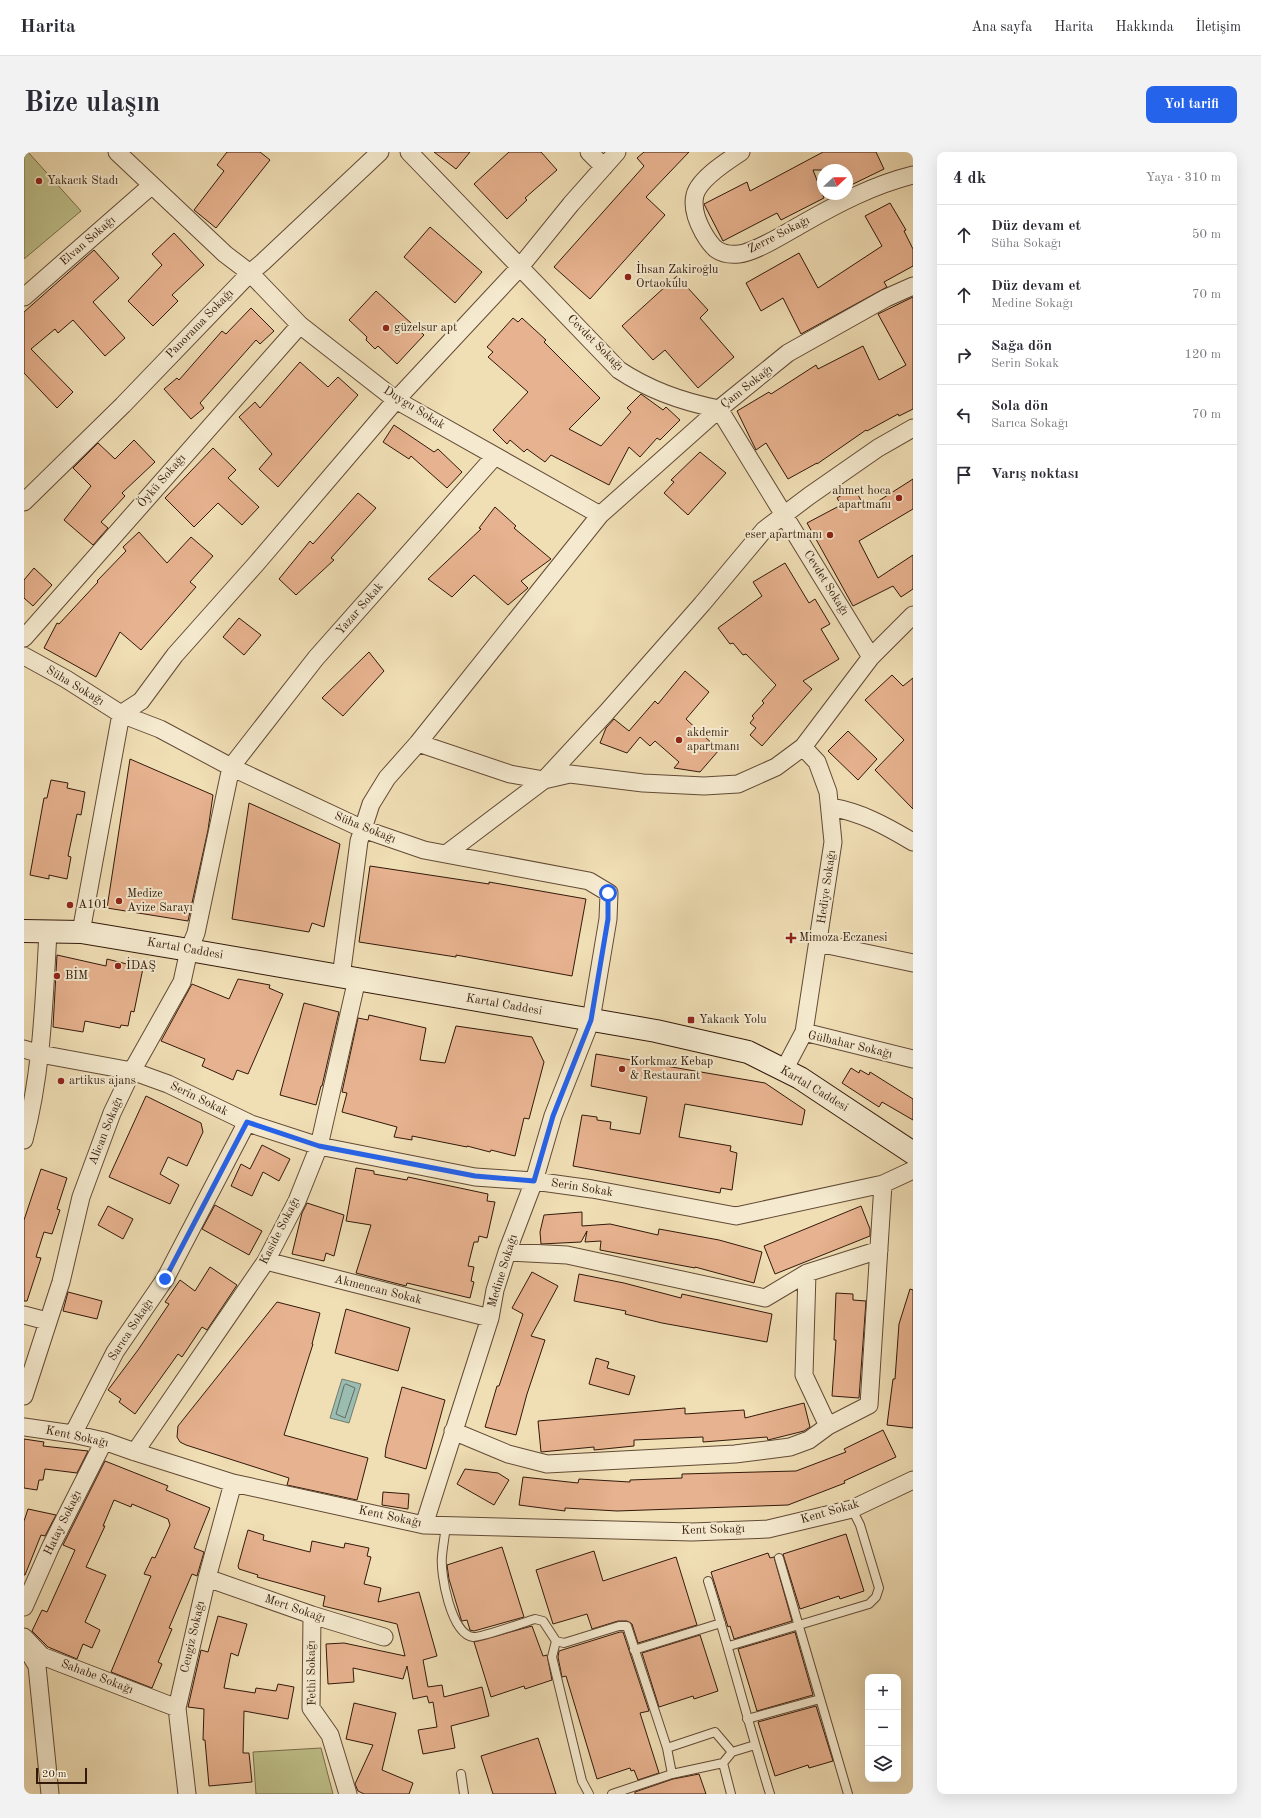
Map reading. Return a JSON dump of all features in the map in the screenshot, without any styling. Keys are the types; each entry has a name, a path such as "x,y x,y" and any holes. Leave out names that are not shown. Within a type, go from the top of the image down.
{"main road":[{"name":"Kartal Caddesi","path":"24,915 32,916 66,932"},
{"name":"Kartal Caddesi","path":"24,931 66,932 189,950 656,1031 748,1052 800,1078 913,1153"}],"street":[{"name":"Duygu Sokak","path":"117,152 224,254 250,273 300,325 396,400 600,515"},
{"name":"Panorama Sokağı","path":"24,502 123,406 250,273 380,152"},
{"name":"Cevdet Sokağı","path":"409,152 619,370 635,380 669,396 691,404 718,409 871,657"},
{"path":"589,152 604,167"},
{"path":"24,1140 32,1109 32,1052 66,932 121,714 141,701 175,655 256,564 396,400 520,267 617,152"},
{"name":"Zerre Sokağı","path":"741,152 706,178 696,190 693,203 699,225 710,246 721,253 739,254 767,243 837,204 889,181 913,175"},
{"name":"Elvan Sokağı","path":"24,297 152,185"},
{"name":"Çam Sokağı","path":"418,744 600,515 718,409 788,354 886,298 913,286"},
{"name":"Öykü Sokağı","path":"24,638 300,325"},
{"path":"446,854 544,780 606,713 764,530 783,514 878,448 913,428"},
{"name":"Yazar Sokak","path":"231,767 316,658 495,456"},
{"path":"418,744 510,774 544,780 570,774 643,784 704,786 738,784 776,767 803,747 871,657 913,615"},
{"name":"Süha Sokağı","path":"24,656 66,679 121,714 160,729 231,767 362,829 424,850 588,880 608,893 608,919 591,1020"},
{"name":"Kaside Sokağı","path":"135,1452 266,1261 297,1201 319,1146 349,978 359,841 371,804 387,778 418,744"},
{"name":"Hediye Sokağı","path":"803,747 817,762 828,792 833,842 804,1032"},
{"name":"Alican Sokağı","path":"24,1396 61,1282 81,1197 112,1113 132,1071 182,982 189,950 196,933 231,767"},
{"path":"830,807 850,811 879,822 913,842"},
{"path":"818,943 913,963"},
{"name":"Medine Sokağı","path":"424,1525 490,1318 495,1290 507,1252 534,1181 553,1116 591,1020"},
{"name":"Gülbahar Sokağı","path":"784,1070 804,1032 913,1059"},
{"name":"Serin Sokak","path":"32,1052 132,1071 168,1084 247,1122 319,1146 475,1176 534,1181 592,1189 736,1216 883,1184 913,1170"},
{"name":"Sarıca Sokağı","path":"74,1434 115,1352 165,1279 247,1122"},
{"path":"453,1431 508,1454 547,1464 750,1452 790,1447 809,1440 828,1426 869,1405 883,1184"},
{"path":"507,1252 567,1254 765,1298 807,1272 879,1250"},
{"name":"Akmencan Sokak","path":"266,1261 490,1318"},
{"path":"807,1272 804,1375 828,1426"},
{"path":"24,1315 48,1321"},
{"name":"Kent Sokağı","path":"24,1426 74,1434 104,1441 233,1483 424,1525 692,1532 768,1528"},
{"name":"Hatay Sokağı","path":"24,1607 51,1546 104,1441"},
{"name":"Kent Sokak","path":"768,1528 852,1509 913,1480"},
{"name":"Cengiz Sokağı","path":"187,1794 177,1708 207,1578 233,1483"},
{"name":"Mert Sokağı","path":"207,1578 312,1615 384,1637"},
{"name":"Fethi Sokağı","path":"312,1615 311,1708 330,1735 348,1794"},
{"name":"Sahabe Sokağı","path":"24,1637 42,1656 177,1708"},
{"path":"24,1644 30,1668 50,1794"}],"lane":[{"path":"729,1646 869,1604 876,1597 879,1588 860,1525 852,1509"},
{"path":"446,1525 442,1557 445,1588 454,1619 464,1633 473,1637 534,1620 542,1621 556,1642 552,1657 582,1781 589,1794"},
{"path":"779,1558 800,1624 848,1794"},
{"path":"708,1581 729,1646 747,1719 770,1794"},
{"path":"634,1650 721,1623"},
{"path":"556,1642 564,1643 619,1626 627,1626 667,1748 672,1774"},
{"path":"747,1719 820,1699"},
{"path":"667,1748 715,1732 732,1752"},
{"path":"612,1794 672,1774 723,1763 732,1752 755,1745"},
{"path":"723,1763 731,1794"},
{"path":"460,1774 464,1794"}],"green space":[{"name":"Yakacık Stadı","path":"24,152 28,152 81,211 24,259"},
{"path":"321,1748 333,1794 256,1794 253,1752"}],"water":[{"path":"342,1379 361,1384 349,1423 330,1418"}],"building":[{"path":"227,152 260,152 270,160 216,228 194,210 224,171 217,165"},
{"path":"434,152 470,152 456,169"},
{"path":"509,152 541,152 557,170 525,198 527,200 507,219 474,184"},
{"path":"644,152 689,152 646,197 665,215 590,299 554,267 644,166 637,158"},
{"path":"823,152 876,152 884,169 853,184 853,164 817,164 817,170 813,170 817,180 817,200 820,200 781,220 777,213 723,241 704,204 747,182 750,191"},
{"path":"890,203 906,230 904,231 913,249 913,266 884,282 887,287 801,334 783,298 761,311 746,283 799,253 818,288 882,246 865,216"},
{"path":"430,227 482,272 455,303 404,257"},
{"path":"174,233 204,265 172,295 178,301 153,326 128,301 162,265 152,254"},
{"path":"94,250 119,278 93,302 125,338 105,356 73,320 58,333 55,329 31,349 73,392 57,408 24,373 24,312"},
{"path":"677,276 708,310 700,318 734,357 698,388 665,350 653,360 622,326"},
{"name":"güzelsur apt","path":"376,291 424,335 397,364 378,346 375,349 366,340 367,337 349,320"},
{"path":"913,297 913,409 899,416 898,414 867,431 866,430 817,464 788,479 766,443 756,450 737,411 769,392 771,394 816,365 818,369 863,346 879,380 906,365 878,314"},
{"path":"251,308 274,331 260,344 256,340 200,403 204,408 191,419 164,389 177,378 179,380 222,331 226,334"},
{"path":"513,318 518,322 522,318 546,340 544,342 600,398 569,429 601,446 631,412 627,408 641,394 663,410 666,407 680,420 660,440 657,438 640,457 629,447 609,485 551,455 545,462 527,449 524,452 510,440 507,444 493,430 528,392 488,357 493,352 487,347"},
{"path":"300,362 328,387 338,377 358,395 278,487 259,469 272,454 239,417 255,402 260,408"},
{"path":"394,425 434,452 438,449 462,472 447,488 411,456 409,459 383,442"},
{"path":"134,440 155,462 122,493 125,496 101,522 108,528 93,545 64,520 91,486 73,468 98,443 115,459"},
{"path":"213,448 236,470 228,478 259,507 242,525 218,503 194,527 165,498"},
{"path":"700,452 726,473 688,515 664,493 674,482 671,480"},
{"path":"913,479 913,509 859,541 878,578 913,555 913,589 901,597 893,586 853,606 807,523 841,505 837,498 854,488 866,509"},
{"path":"358,493 376,508 331,558 334,560 296,595 279,579 310,541 313,544"},
{"path":"495,507 516,526 514,528 551,559 521,581 528,588 508,605 474,575 452,597 428,579 481,529 479,528"},
{"path":"139,532 167,563 191,537 213,556 190,582 196,587 141,650 120,632 96,677 44,648 57,623 59,624 126,551 123,547"},
{"path":"785,563 809,603 815,599 830,624 821,629 839,659 803,681 812,689 762,746 750,735 756,728 750,723 754,718 752,716 764,703 762,701 776,685 746,654 743,655 733,643 730,644 718,628 762,596 753,582"},
{"path":"34,568 52,585 33,606 24,598 24,580"},
{"path":"239,618 261,635 244,655 223,637"},
{"path":"369,652 384,671 343,716 322,698"},
{"path":"685,671 709,692 686,719 719,750 700,772 674,768 679,762 655,741 650,746 640,737 627,753 600,743 606,728 614,719 629,731 655,701 658,704"},
{"path":"892,675 903,686 913,678 913,809 875,770 904,740 865,700"},
{"path":"848,731 877,759 858,780 828,751"},
{"path":"130,759 213,795 208,830 188,921 107,908"},
{"path":"51,780 68,783 67,788 85,792 81,815 77,814 68,856 71,857 67,879 49,875 49,879 30,875 44,798 47,798"},
{"path":"249,803 340,844 324,927 312,923 309,932 232,919"},
{"path":"370,866 489,884 489,882 586,899 572,976 456,955 456,957 359,942"},
{"path":"57,955 106,966 107,959 143,968 134,1012 131,1011 128,1026 121,1025 120,1028 85,1021 83,1032 53,1027"},
{"path":"238,979 270,985 269,988 283,994 248,1074 237,1070 233,1080 202,1066 205,1059 161,1041 192,984 229,999"},
{"path":"304,1003 339,1012 322,1086 316,1105 280,1095"},
{"path":"369,1015 426,1028 420,1060 445,1063 456,1026 532,1037 544,1062 529,1119 524,1118 515,1156 491,1150 490,1152 467,1146 412,1136 412,1140 394,1137 397,1127 342,1112 347,1093 342,1092 358,1018 368,1020"},
{"path":"596,1054 765,1083 805,1110 802,1125 685,1104 679,1137 731,1146 730,1151 737,1153 732,1190 721,1188 720,1193 573,1166 582,1115 597,1117 597,1120 611,1122 610,1129 640,1134 647,1097 591,1086"},
{"path":"851,1068 859,1073 860,1070 869,1075 870,1072 913,1099 913,1120 882,1102 879,1107 842,1083"},
{"path":"146,1096 201,1123 203,1132 187,1166 168,1157 160,1174 179,1185 170,1204 109,1177"},
{"path":"262,1145 290,1159 279,1181 263,1172 252,1196 231,1186 241,1164 250,1169"},
{"path":"356,1168 374,1171 374,1174 407,1180 408,1177 488,1194 487,1201 495,1202 487,1238 479,1236 478,1242 474,1242 468,1266 474,1267 471,1281 474,1282 470,1298 407,1283 406,1286 356,1273 371,1225 346,1221"},
{"path":"41,1169 67,1178 57,1209 60,1210 52,1234 44,1232 36,1257 41,1258 27,1301 24,1301 24,1220"},
{"path":"307,1203 344,1215 334,1256 326,1253 324,1261 292,1254 302,1213"},
{"path":"215,1205 262,1231 249,1255 202,1229"},
{"path":"108,1206 133,1219 123,1239 98,1225"},
{"path":"861,1206 870,1229 870,1236 775,1274 764,1246"},
{"path":"582,1212 582,1226 610,1224 658,1235 659,1229 719,1240 762,1252 754,1283 695,1267 600,1250 601,1241 585,1242 587,1231 581,1242 541,1244 540,1232 544,1215"},
{"path":"210,1267 237,1285 207,1330 202,1327 182,1357 178,1354 135,1414 119,1402 121,1399 108,1390 138,1350 169,1304 165,1302 180,1280 195,1291"},
{"path":"532,1272 558,1286 531,1336 545,1340 527,1394 516,1435 485,1427 497,1386 499,1386 523,1314 512,1308"},
{"path":"579,1274 624,1283 681,1298 682,1294 772,1314 767,1342 662,1323 625,1314 626,1311 574,1301"},
{"path":"910,1289 913,1290 913,1428 887,1425 893,1379 895,1379 899,1324"},
{"path":"68,1292 102,1301 97,1319 63,1311"},
{"path":"836,1293 853,1294 853,1300 866,1301 859,1398 832,1396 836,1340 834,1340"},
{"path":"277,1302 320,1313 313,1344 284,1435 368,1458 357,1500 287,1485 289,1478 186,1445 180,1442 177,1437 178,1426"},
{"path":"346,1309 410,1328 398,1371 335,1353"},
{"path":"596,1358 609,1362 607,1368 635,1376 629,1395 589,1384"},
{"path":"402,1387 445,1400 426,1469 385,1457"},
{"path":"804,1403 810,1427 804,1431 768,1440 767,1437 703,1442 703,1437 634,1440 634,1446 594,1450 594,1447 541,1452 538,1421 685,1408 685,1414 744,1410 745,1418"},
{"path":"883,1430 896,1457 844,1481 845,1483 788,1505 617,1511 565,1508 565,1511 519,1505 523,1477 578,1483 579,1479 630,1482 630,1480 682,1478 682,1474 796,1471 846,1452 844,1449"},
{"path":"24,1439 44,1442 43,1446 88,1451 77,1473 45,1469 43,1480 39,1480 37,1490 24,1488"},
{"path":"105,1461 168,1486 166,1490 210,1508 194,1548 204,1552 197,1576 192,1574 169,1628 172,1629 158,1662 162,1664 152,1688 111,1672 151,1576 144,1574 152,1557 155,1558 170,1525 168,1519 132,1504 131,1507 114,1500 103,1526 105,1526 86,1567 106,1575 85,1622 100,1630 92,1648 83,1644 77,1659 48,1647 32,1631 42,1610 47,1612 75,1550 63,1545"},
{"path":"465,1469 498,1473 509,1480 494,1505 457,1484"},
{"path":"383,1492 409,1494 408,1509 382,1505"},
{"path":"28,1509 56,1515 45,1536 41,1535 24,1575 24,1521"},
{"path":"248,1530 264,1535 263,1540 310,1552 312,1541 344,1548 345,1543 369,1548 367,1556 371,1557 364,1584 381,1588 378,1602 419,1592 437,1656 423,1660 428,1687 442,1685 444,1697 482,1687 489,1716 451,1726 455,1748 423,1754 418,1730 437,1727 433,1702 429,1703 427,1696 413,1699 407,1666 403,1679 353,1668 354,1682 328,1684 326,1644 344,1643 405,1656 397,1624 323,1606 325,1596 257,1577 258,1575 239,1569 238,1566"},
{"path":"846,1534 864,1591 840,1599 839,1596 800,1609 783,1554"},
{"path":"502,1547 524,1617 474,1631 470,1630 467,1620 462,1621 461,1619 449,1579 447,1565"},
{"path":"594,1551 603,1581 676,1557 697,1625 638,1643 632,1624 627,1621 618,1621 592,1629 587,1614 553,1624 536,1570"},
{"path":"768,1553 770,1558 774,1557 792,1621 734,1639 730,1626 728,1627 711,1572"},
{"path":"218,1616 247,1624 238,1656 231,1653 224,1688 255,1693 256,1688 276,1691 278,1684 294,1687 288,1719 244,1711 243,1753 249,1753 252,1782 209,1786 205,1740 203,1740 204,1709 188,1707 201,1650 208,1652"},
{"path":"532,1626 543,1656 547,1655 552,1680 525,1689 524,1686 491,1697 474,1642"},
{"path":"623,1632 649,1711 640,1713 659,1773 638,1780 634,1770 631,1771 630,1768 597,1779 566,1676 562,1677 558,1657 559,1651"},
{"path":"795,1632 813,1695 757,1711 738,1649"},
{"path":"700,1635 718,1691 694,1699 693,1696 659,1707 642,1653"},
{"path":"354,1703 396,1713 382,1770 413,1783 409,1794 364,1794 358,1791 355,1784 373,1745 346,1739"},
{"path":"816,1706 833,1761 809,1768 808,1765 775,1776 758,1722"},
{"path":"538,1738 556,1794 493,1794 481,1756"},
{"path":"699,1774 706,1794 635,1794 635,1792 673,1779"}],"place":[{"name":"Yakacık Stadı","path":"39,181"},
{"name":"İhsan Zakiroğlu Ortaokulu","path":"628,277"},
{"name":"güzelsur apt","path":"386,328"},
{"name":"ahmet hoca apartmanı","path":"899,498"},
{"name":"eser apartmanı","path":"830,535"},
{"name":"akdemir apartmanı","path":"679,740"},
{"name":"Medize Avize Sarayı","path":"119,901"},
{"name":"A101","path":"70,905"},
{"name":"Mimoza Eczanesi","path":"791,938"},
{"name":"İDAŞ","path":"118,966"},
{"name":"BİM","path":"57,976"},
{"name":"Yakacık Yolu","path":"691,1020"},
{"name":"Korkmaz Kebap & Restaurant","path":"622,1069"},
{"name":"artikus ajans","path":"61,1081"}],"route":[{"path":"165,1279 247,1122 319,1146 475,1176 534,1181 553,1116 591,1020 608,919 608,893"}]}
